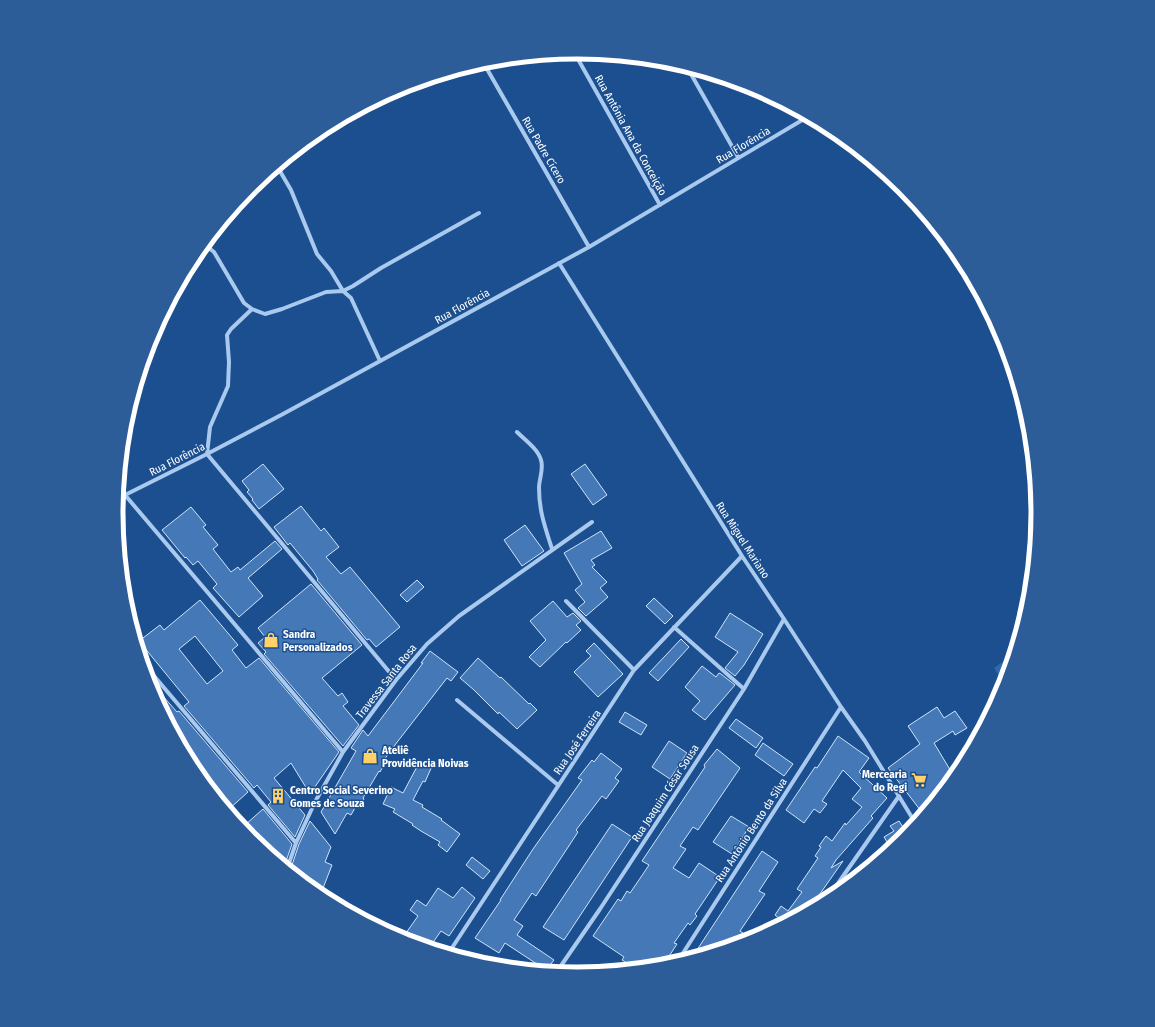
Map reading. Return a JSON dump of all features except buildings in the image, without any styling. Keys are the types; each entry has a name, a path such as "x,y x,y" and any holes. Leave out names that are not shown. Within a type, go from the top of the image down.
{"street":[{"name":"Rua Antônia Ana da Conceição","path":"578,59 660,205"},
{"name":"Rua Padre Cícero","path":"487,68 589,247"},
{"path":"690,73 738,157"},
{"name":"Rua Florência","path":"125,495 207,454 589,247 803,119"},
{"path":"280,171 291,190 317,254 331,271 343,290 351,298 380,361"},
{"path":"209,248 214,252 244,303 252,309 265,314 326,292 343,290 354,286 381,268 479,213"},
{"name":"Rua Miguel Mariano","path":"559,263 742,556 865,741 913,819"},
{"path":"252,309 231,329 227,335 229,362 228,386 210,427 207,454 396,680"},
{"path":"517,432 535,450 541,459 542,465 539,486 540,512 552,549"},
{"path":"125,495 343,752"},
{"name":"Travessa Santa Rosa","path":"289,864 296,843 315,802 343,752 396,680 427,644 459,616 592,522"},
{"name":"Rua José Ferreira","path":"451,950 634,670 742,556"},
{"path":"566,601 634,670"},
{"name":"Rua Joaquim César Sousa","path":"560,967 600,909 744,689 784,619"},
{"path":"674,627 744,689"},
{"path":"153,675 296,843"},
{"path":"457,700 558,785"},
{"name":"Rua Antônio Bento da Silva","path":"681,956 841,707"},
{"path":"838,886 899,796"}],"shaded area":[{"path":"1009,657 1001,678 994,668"}],"place":[{"name":"Sandra Personalizados","path":"271,640"},
{"name":"Ateliê Providência Noivas","path":"370,756"},
{"name":"Mercearia do Regi","path":"919,780"},
{"name":"Centro Social Severino Gomes de Souza","path":"278,796"}]}
